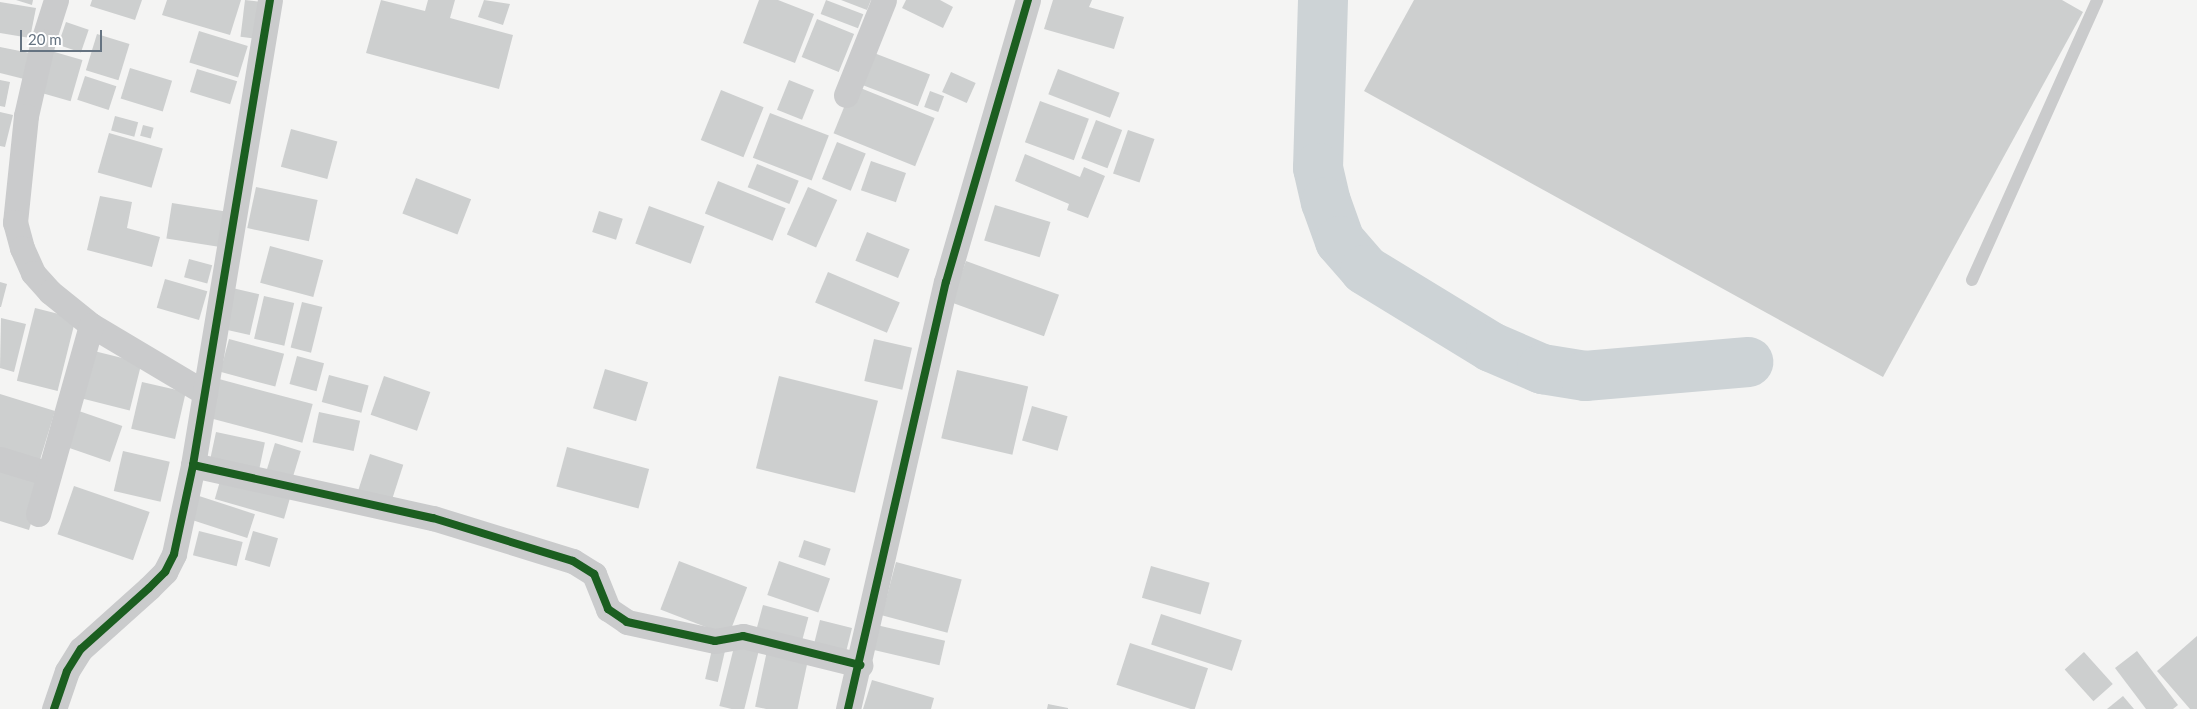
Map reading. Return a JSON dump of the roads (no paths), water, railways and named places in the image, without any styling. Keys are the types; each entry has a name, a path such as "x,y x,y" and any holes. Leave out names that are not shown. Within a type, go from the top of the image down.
{"street":[{"path":"56,0 43,41 26,116 15,222 33,273 91,325 206,392"},
{"path":"54,709 67,671 81,650 165,572 179,536 206,392 270,0"},
{"path":"846,95 884,0"},
{"path":"848,709 860,665 946,282 1028,0"},
{"path":"38,514 91,325"},
{"path":"0,459 50,474"},
{"path":"193,465 433,518 573,561 594,574 608,609 627,622 714,641 743,636 860,665"}],"lane":[{"path":"1972,280 2097,0"}],"waterway":[{"path":"1323,0 1318,168 1326,202 1340,241 1365,270 1491,347 1542,369 1585,376 1748,362"}]}
